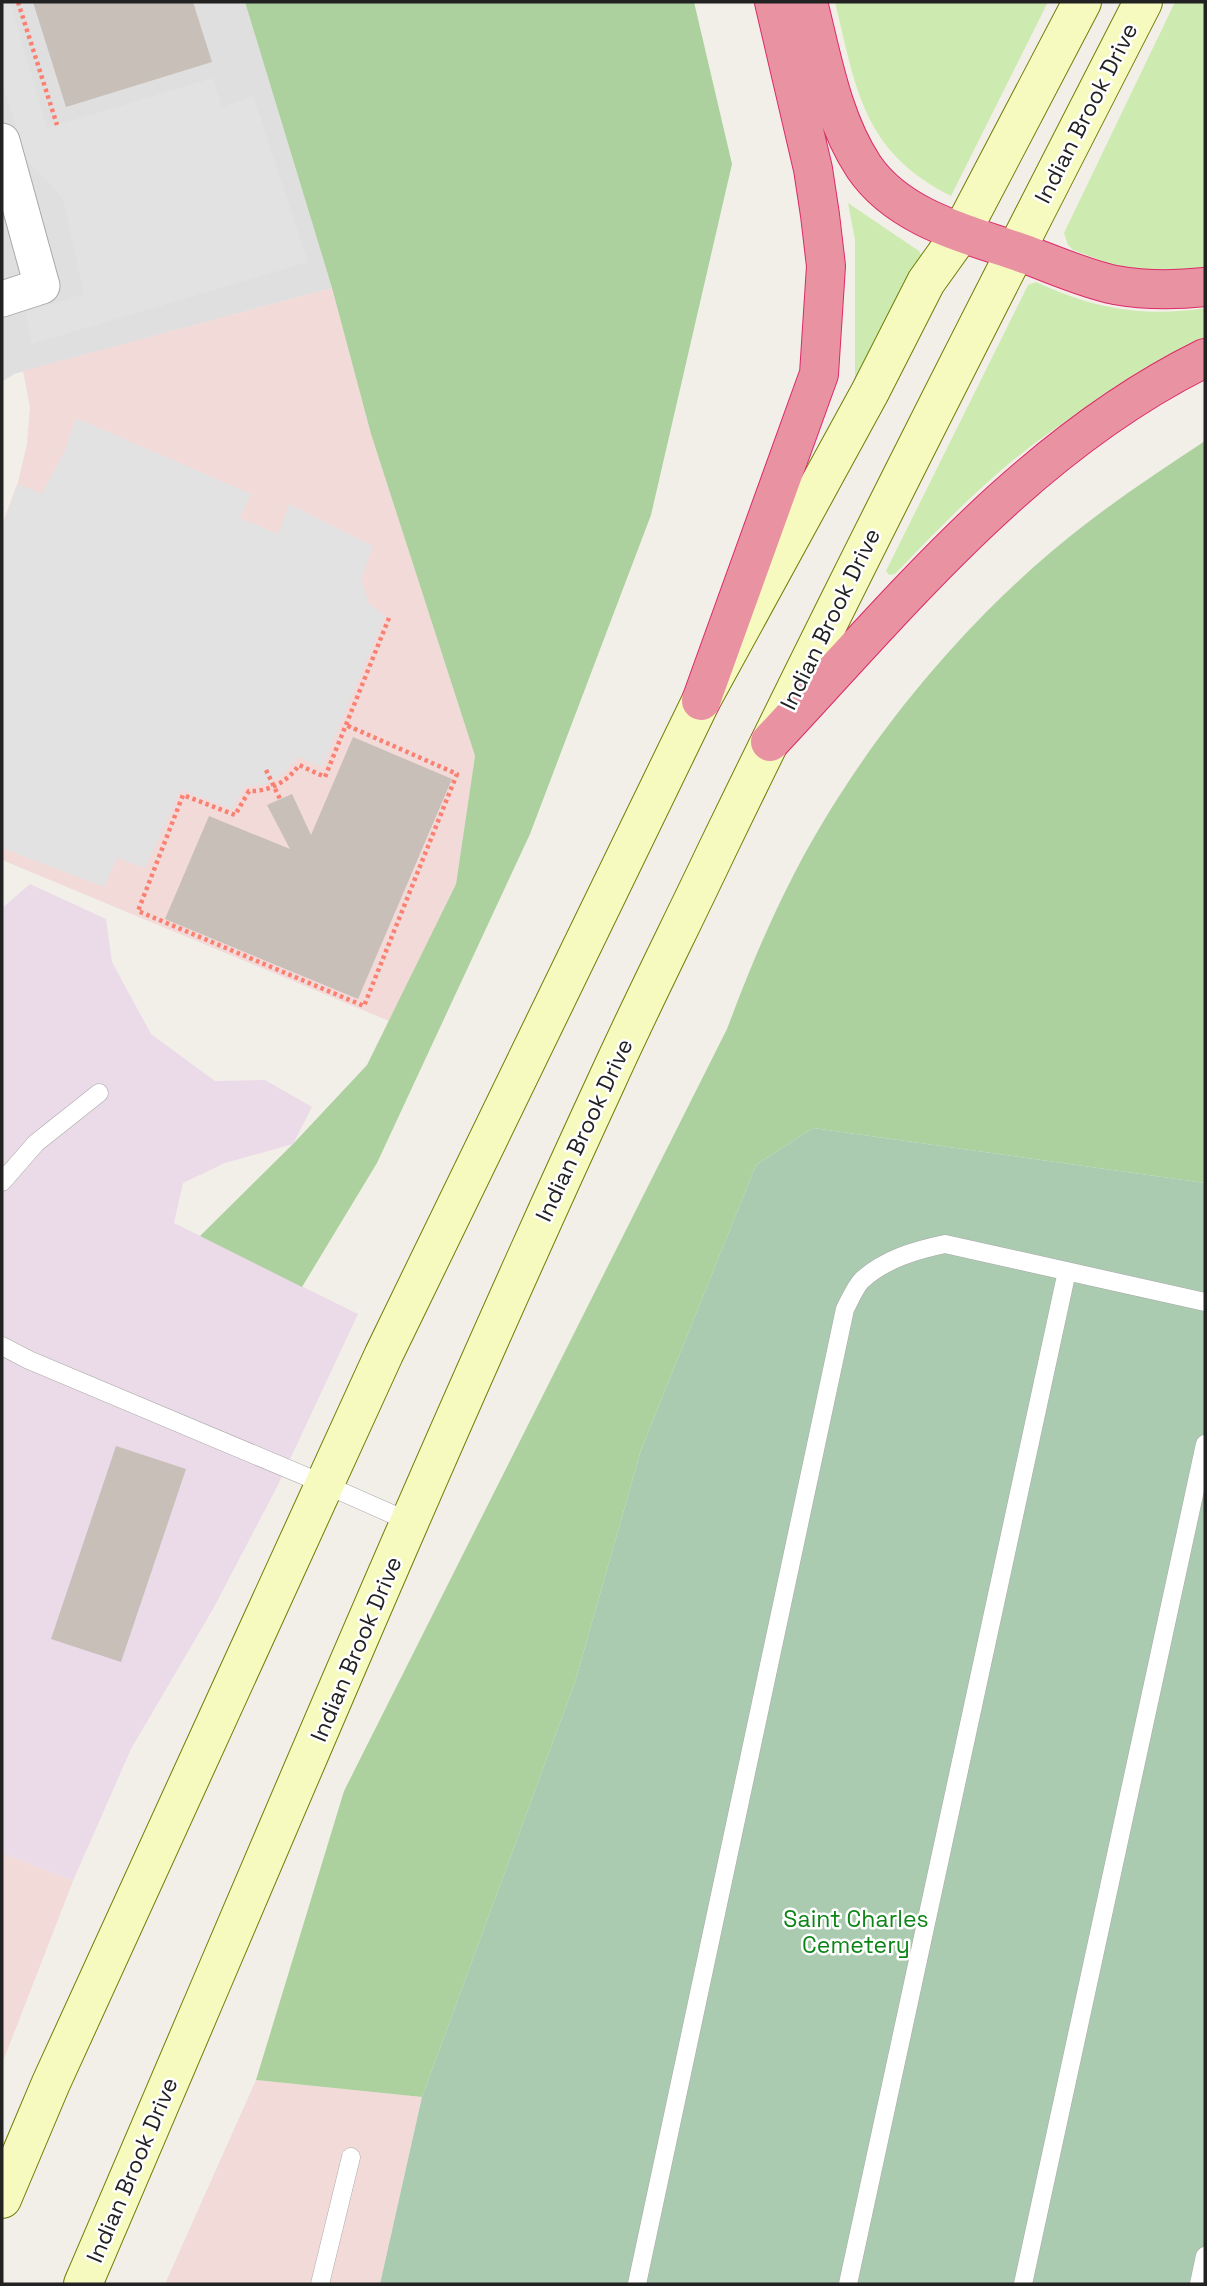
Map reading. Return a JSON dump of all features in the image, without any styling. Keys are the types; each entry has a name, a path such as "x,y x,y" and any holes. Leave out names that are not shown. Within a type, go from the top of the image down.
{"highway":[{"path":"701,701 819,374 826,267 820,215 813,169 774,2"},
{"path":"808,2 839,117 865,168 889,194 930,221 1115,285 1179,288 1205,286"},
{"path":"769,742 991,508 1090,428 1143,393 1205,358"}],"main road":[{"path":"2,2199 51,2083 384,1354 701,701 870,393 926,282 961,233 1082,2"},
{"name":"Indian Brook Drive","path":"83,2284 410,1522 610,1072 769,742 984,309 1143,2"}],"street":[{"path":"2,141 42,286 2,299"}],"lane":[{"path":"2,1182 6,1174 36,1143 99,1094"},
{"path":"637,2284 845,1309 860,1281 886,1263 919,1249 945,1244 1205,1302"},
{"path":"848,2284 1067,1271"},
{"path":"2,1346 29,1360 410,1522"},
{"path":"1023,2284 1205,1444"},
{"path":"320,2284 351,2157"},
{"path":"1199,2284 1205,2256"}],"path":[{"path":"18,2 57,125"},
{"path":"346,725 457,774 364,1006 138,911 183,795 235,815 249,791 261,792 273,787 291,776 299,765 325,776 389,618"},
{"path":"346,725 358,730"},
{"path":"266,770 280,799"}],"shaded area":[{"path":"2,2 245,2 332,288 14,374 2,382"},
{"path":"2,2 10,2 47,128 213,78 222,107 253,96 308,262 32,344 26,312 84,294 63,198 26,159 2,82"},
{"path":"332,288 371,434 475,756 456,884 389,1021 2,860 2,525 18,482 27,444 30,407 23,371"},
{"path":"76,418 251,494 240,518 278,534 289,504 373,546 361,579 369,604 385,616 322,767 298,757 282,775 265,785 245,786 232,809 181,790 145,868 117,858 104,887 2,848 2,527 18,484 42,494 65,450"},
{"path":"30,884 106,919 112,962 151,1034 215,1081 265,1080 312,1107 293,1144 225,1163 183,1183 174,1223 358,1314 277,1487 213,1609 131,1749 73,1881 2,1853 2,908"},
{"path":"2,1853 73,1881 2,2064"},
{"path":"256,2080 422,2097 380,2284 165,2284"}],"green space":[{"path":"245,2 694,2 732,164 651,515 530,834 377,1163 302,1287 200,1236 293,1144 367,1065 456,884 475,756 371,434 332,288"},
{"path":"835,2 1048,2 951,196 922,179 899,159 881,138 858,90"},
{"path":"1175,2 1205,2 1205,271 1164,273 1113,265 1073,250 1064,233"},
{"path":"848,203 919,251 922,256 855,384 855,240"},
{"path":"1036,282 1077,298 1118,308 1160,312 1205,308 1205,339 1072,417 1022,453 946,522 895,574 889,575 886,571 1028,285"},
{"path":"1205,441 1205,1183 813,1128 756,1165 641,1450 575,1682 422,2097 256,2080 344,1791 727,1029 770,923 814,838 879,739 916,691 996,602 1083,526"},
{"name":"Saint Charles Cemetery","path":"813,1128 1205,1183 1205,2284 380,2284 422,2097 575,1682 641,1450 756,1165"}],"building":[{"path":"33,2 193,2 212,62 66,107"},
{"path":"353,737 452,779 358,999 165,919 209,816 290,849 267,805 292,794 311,835"},
{"path":"116,1446 186,1469 121,1662 51,1639"}]}
